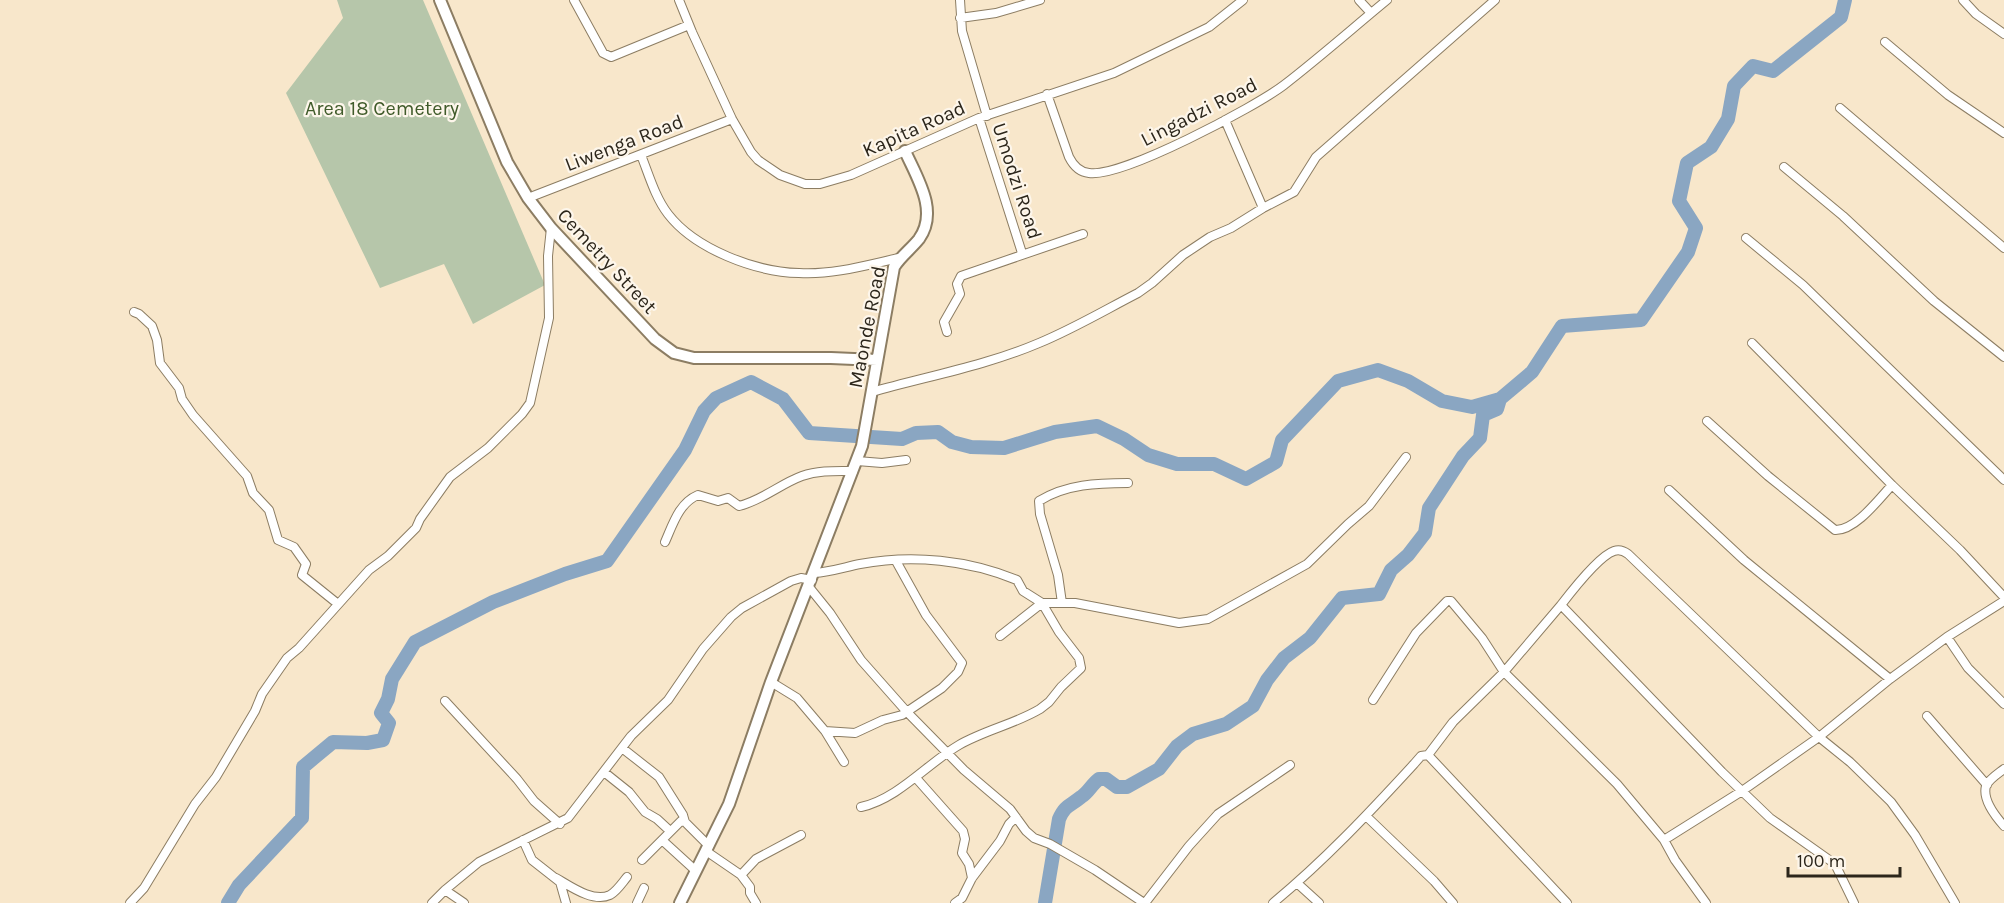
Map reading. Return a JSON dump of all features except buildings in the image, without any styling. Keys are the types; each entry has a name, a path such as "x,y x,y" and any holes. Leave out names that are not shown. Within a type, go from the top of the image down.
{"street":[{"name":"Cemetry Street","path":"440,0 507,162 528,198 551,228 655,339 674,352 694,358 877,360"},
{"path":"574,0 603,53 607,56 615,56 689,25"},
{"name":"Kapita Road","path":"679,0 746,144 758,160 780,175 805,184 834,181 983,117 1114,73 1209,27 1243,0"},
{"name":"Umodzi Road","path":"960,0 960,18 983,117 1022,254"},
{"path":"960,18 996,13 1040,0"},
{"path":"1359,0 1371,13"},
{"name":"Lingadzi Road","path":"1047,94 1073,165 1081,171 1098,173 1138,161 1264,99 1387,0"},
{"path":"872,392 982,363 1041,342 1138,293 1183,255 1210,237 1231,228 1294,192 1316,157 1495,0"},
{"path":"1963,0 1976,15 2004,34"},
{"path":"1885,42 1948,95 2004,133"},
{"path":"1839,108 2004,248"},
{"name":"Liwenga Road","path":"528,198 732,118"},
{"path":"1225,120 1263,208"},
{"name":"Maonde Road","path":"680,903 729,804 771,682 862,446 894,267 899,258 922,235 928,212 924,196 905,151"},
{"path":"641,155 668,214 683,229 716,251 761,267 798,273 835,271 899,258"},
{"path":"1784,166 1844,216 1934,301 2004,357"},
{"path":"130,903 144,888 201,795 216,777 255,711 262,694 287,658 369,570 388,556 416,528 450,477 488,448 530,403 549,318 548,256 551,228"},
{"path":"947,332 944,322 960,294 957,284 962,276 1083,234"},
{"path":"1746,238 1803,285 2004,480"},
{"path":"134,312 152,326 157,340 160,363 179,388 182,399 193,415 247,476 253,493 269,510 278,540 294,547 306,564 302,575 338,604"},
{"path":"1664,840 1742,791 1819,737 1890,679 2004,599 1960,550 1892,485 1752,343"},
{"path":"1707,421 1768,476 1835,530 1843,530 1852,524 1892,485"},
{"path":"1000,636 1042,603 1075,603 1179,623 1208,619 1307,564 1369,506 1406,457"},
{"path":"665,542 675,517 682,507 698,495 718,501 728,498 739,506 803,476 820,471 906,460"},
{"path":"1062,603 1058,575 1040,514 1039,501 1065,489 1093,484 1128,483"},
{"path":"1669,490 1744,560 1890,679"},
{"path":"1273,903 1366,816 1421,756 1428,755 1465,709 1504,672 1582,578 1610,554 1615,551 1624,551 1819,737 1850,762 1891,802 1915,834 1955,903"},
{"path":"432,903 479,861 560,824 568,818 643,722 663,706 703,649 742,608 791,581 801,578 812,580 831,571 861,564 922,559 992,570 1017,580 1023,591 1042,603 1059,632 1079,658 1081,668 1040,709 966,741 946,753 916,778 869,805 861,807"},
{"path":"825,731 855,734 907,712 942,688 958,672 962,663 926,615 896,561"},
{"path":"812,580 830,613 861,660 946,753 1010,809 1026,831 1095,870 1144,903 1189,846 1218,814 1290,765"},
{"path":"1373,700 1416,633 1447,601 1451,601 1482,638 1504,672 1617,784 1664,840 1675,860 1706,903"},
{"path":"1561,605 1697,748 1770,818 1835,864 1854,903"},
{"path":"1947,637 1968,668 2004,704"},
{"path":"771,682 797,698 825,731 844,762"},
{"path":"445,701 517,778 534,801 560,824"},
{"path":"1927,716 1987,785"},
{"path":"621,748 659,777 685,822 707,849 741,875 750,887 750,893 757,903 764,903"},
{"path":"1428,755 1568,903"},
{"path":"2004,768 1987,785 1986,792 1989,804 2004,826"},
{"path":"604,772 628,792 645,812 654,816 670,831"},
{"path":"916,778 963,831 965,839 962,853 969,864 972,878"},
{"path":"1366,816 1434,881 1453,903"},
{"path":"955,903 962,898 972,878 1016,817"},
{"path":"642,860 679,821 685,822"},
{"path":"741,875 756,859 801,835"},
{"path":"523,840 532,860 556,878 585,894 600,897 611,894 627,877"},
{"path":"662,840 696,871"},
{"path":"556,878 563,888 566,903"},
{"path":"1297,883 1319,903"},
{"path":"637,903 644,888"},
{"path":"445,890 464,903"}],"green space":[{"name":"Area 18 Cemetery","path":"337,0 423,0 545,285 473,324 444,264 380,288 286,93 343,18"}],"waterway":[{"path":"228,903 239,885 302,818 303,767 333,742 367,743 383,740 389,723 381,713 388,699 392,679 415,642 493,602 565,574 607,561 685,450 704,411 716,398 751,382 783,399 809,433 902,439 916,433 938,432 952,442 971,447 1004,448 1055,432 1097,426 1124,439 1148,455 1177,464 1214,464 1246,479 1276,462 1282,440 1338,381 1378,370 1408,381 1442,401 1472,407 1500,399 1532,372 1562,326 1641,320 1688,252 1696,228 1679,201 1687,163 1711,147 1728,119 1734,86 1753,66 1773,71 1841,17 1845,0"},
{"path":"1045,903 1059,819 1066,808 1099,779 1106,779 1117,787 1127,787 1159,769 1177,746 1193,734 1226,724 1253,706 1267,680 1284,658 1310,638 1342,598 1379,594 1391,570 1408,555 1425,533 1429,508 1463,456 1480,438 1483,415 1497,409 1500,399"}]}
